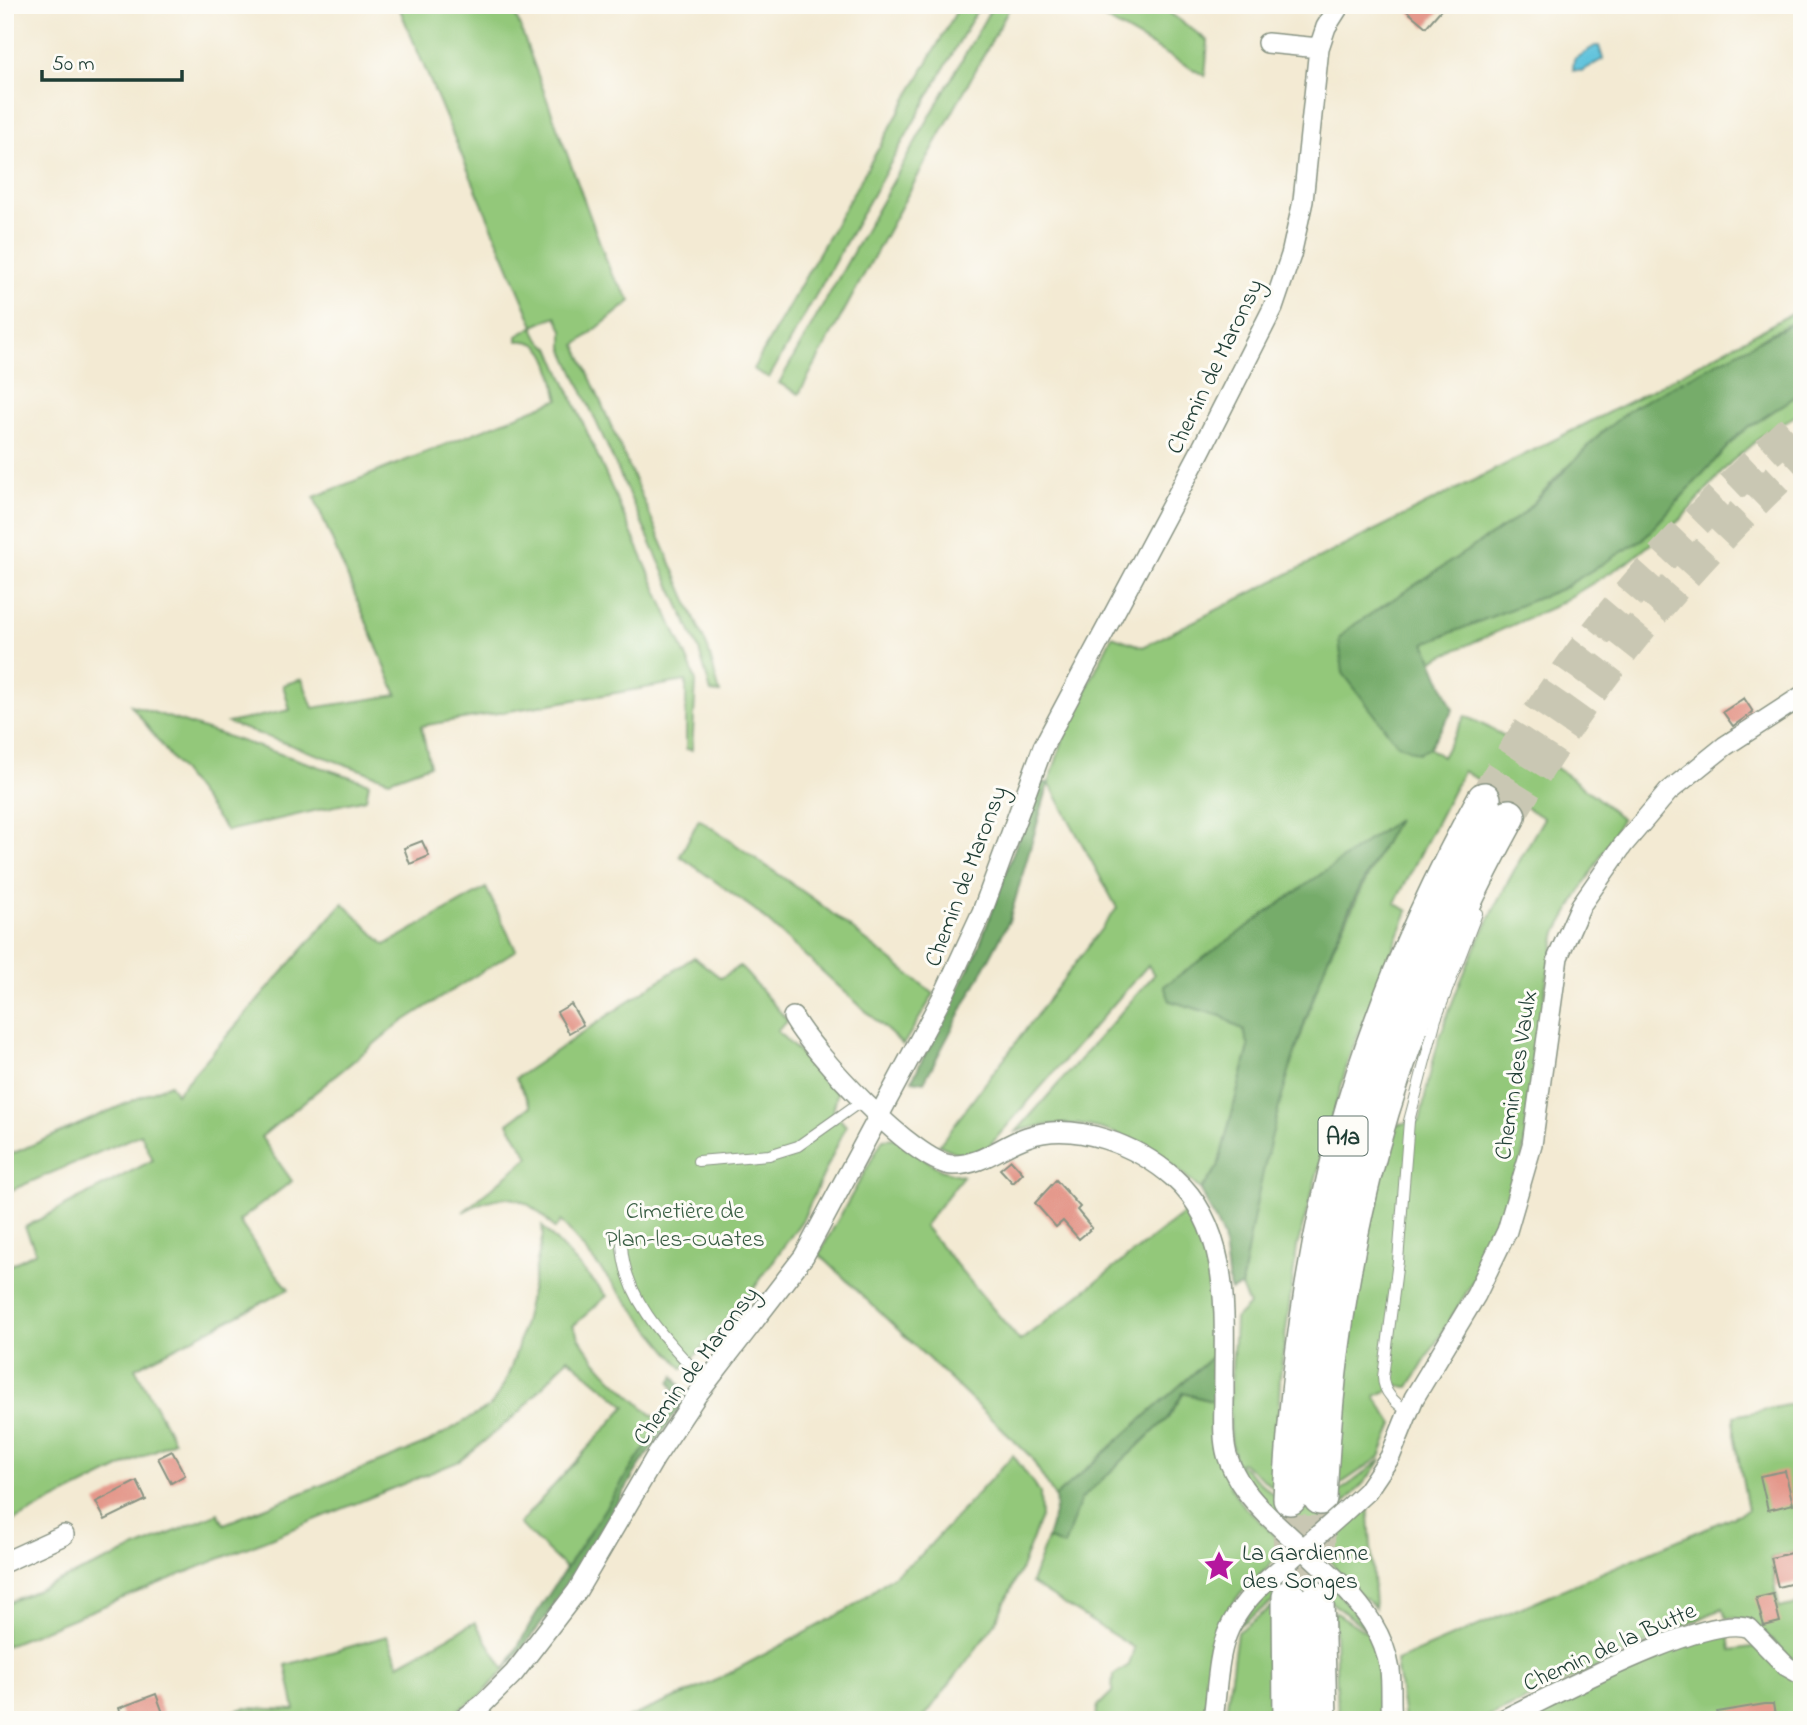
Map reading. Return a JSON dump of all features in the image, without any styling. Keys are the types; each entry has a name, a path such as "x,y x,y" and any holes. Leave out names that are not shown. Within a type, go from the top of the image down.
{"highway":[{"name":"A1a","path":"1305,1507 1301,1351 1317,1243 1341,1141 1372,1042 1408,950 1450,862 1497,808"},
{"path":"1290,1720 1303,1590"},
{"path":"1303,1590 1320,1720"}],"street":[{"name":"Chemin de Maronsy","path":"462,1720 483,1704 514,1673 577,1591 655,1458 707,1383 804,1256 965,951 1043,747 1200,452 1273,307 1291,255 1303,201 1319,48 1326,27 1340,5"},
{"path":"1267,43 1319,48"},
{"name":"Chemin des Vaulx","path":"1213,1720 1229,1625 1237,1610 1303,1590 1305,1507 1380,1475 1408,1412 1476,1295 1507,1230 1532,1144 1555,974 1571,923 1623,845 1668,792 1725,746 1802,696"},
{"path":"793,1017 804,1037 863,1100 931,1159 953,1165 980,1161 1040,1133 1081,1135 1104,1139 1140,1154 1165,1170 1187,1191 1205,1216 1218,1256 1223,1305 1224,1443 1232,1469 1244,1489 1305,1507 1303,1590 1366,1610 1377,1629 1390,1670 1392,1720"},
{"path":"5,1562 64,1535"},
{"name":"Chemin de la Butte","path":"1502,1720 1683,1636 1727,1624 1749,1628 1786,1665 1802,1675"}],"lane":[{"path":"1484,891 1497,808"},
{"path":"1408,1412 1391,1397 1383,1384 1383,1377 1398,1261 1409,1121 1436,1019 1480,904"},
{"path":"698,1161 769,1155 798,1146 863,1100"},
{"path":"622,1244 627,1277 647,1314 707,1383"}],"green space":[{"path":"398,5 512,5 611,273 631,301 576,345 708,649 720,693 711,692 699,650 563,348 563,330 556,316 534,326"},
{"path":"960,5 980,5 769,378 753,369"},
{"path":"993,5 1011,5 799,394 779,383"},
{"path":"1081,5 1159,5 1208,41 1205,76"},
{"path":"1802,308 1802,318 1769,334 1563,470 1523,514 1348,629 1418,753 1429,748 1442,757 1465,716 1507,737 1547,762 1622,819 1557,932 1545,989 1538,1076 1516,1188 1488,1257 1409,1387 1399,1386 1375,1396 1393,1424 1380,1457 1336,1487 1347,1327 1391,1125 1420,1121 1437,1047 1461,980 1500,897 1544,818 1463,771 1395,903 1408,911 1349,1058 1297,1247 1280,1376 1276,1490 1242,1462 1238,1463 1280,1499 1296,1506 1306,1506 1328,1498 1381,1460 1360,1487 1330,1516 1312,1525 1292,1521 1280,1515 1259,1497 1243,1477 1234,1458 1230,1408 1235,1319 1249,1305 1241,1287 1256,1194 1275,1112 1326,962 1395,821 1171,1001 1221,1016 1244,1031 1249,1047 1218,1167 1201,1190 1160,1157 1116,1134 1093,1127 1068,1124 1016,1132 1154,975 1148,965 984,1152 959,1154 939,1145 1117,908 1049,783 1065,733 1112,636 1143,647 1631,401"},
{"path":"1802,318 1802,392 1739,434 1643,539 1561,589 1425,643 1453,710 1429,748 1418,753 1397,744 1343,673 1339,639 1348,629 1523,514 1599,435 1633,407"},
{"path":"534,326 537,336 550,348 692,670 696,682 692,750 686,749 686,681 421,726 430,765 389,780 228,723 290,710 283,685 302,679 313,708 397,695 314,497 559,399 544,351 529,341 517,341 517,336"},
{"path":"1802,392 1802,412 1764,434 1730,463 1681,519 1631,560 1553,607 1431,661 1424,643 1561,589 1643,539 1739,434"},
{"path":"131,705 369,783 366,799 227,831"},
{"path":"1039,782 1049,783 1009,921 924,1082 912,1080 977,952"},
{"path":"699,819 815,900 934,994 903,1045 755,910 680,856"},
{"path":"1397,820 1333,944 1311,1003 1275,1123 1256,1204 1241,1287 1230,1291 1223,1237 1201,1190 1218,1167 1249,1047 1244,1031 1221,1016 1170,1001 1164,986"},
{"path":"486,888 516,950 396,1026 261,1137 292,1181 239,1221 265,1260 289,1289 135,1368 174,1441 5,1525 5,1268 36,1252 25,1227 153,1160 141,1134 5,1193 5,1157 170,1084 176,1094 343,903 385,945"},
{"name":"Cimetière de Plan-les-Ouates","path":"694,957 721,978 740,966 788,1021 777,1031 838,1090 833,1111 846,1126 803,1219 747,1298 683,1369 561,1221 555,1229 534,1208 513,1199 490,1200 463,1212 529,1157 508,1123 531,1106 516,1078"},
{"path":"895,1138 941,1170 963,1176 924,1226 1020,1341 1192,1207 1214,1269 1215,1354 1055,1497 1030,1456 819,1254 883,1139"},
{"path":"542,1226 607,1296 573,1326 581,1341 612,1379 661,1423 567,1569 519,1524 626,1406 568,1358 520,1412 460,1461 5,1646 5,1604 218,1513 224,1524 427,1443 489,1407 509,1374 516,1351 543,1235"},
{"path":"1215,1354 1218,1403 1183,1393 1168,1418 1081,1499 1064,1546 1047,1539 1056,1506 1055,1497"},
{"path":"674,1376 687,1396 636,1471 567,1591 505,1670 536,1614 678,1397 670,1382"},
{"path":"1184,1393 1218,1403 1222,1455 1234,1492 1246,1509 1268,1529 1280,1547 1266,1569 1226,1613 1212,1657 1205,1720 1095,1720 1098,1706 1112,1692 1113,1675 1129,1665 1134,1648 1031,1583 1047,1539 1064,1545 1081,1499 1168,1418"},
{"path":"1802,1402 1802,1550 1771,1558 1779,1608 1802,1603 1802,1671 1758,1628 1748,1622 1726,1618 1723,1608 1483,1720 1404,1720 1396,1661 1748,1510 1734,1434 1734,1416"},
{"path":"1013,1455 1040,1493 1041,1517 1020,1571 994,1625 922,1720 623,1720 711,1683 849,1609 921,1555"},
{"path":"1368,1499 1375,1608 1340,1575 1329,1555 1329,1544 1336,1528"},
{"path":"1312,1571 1324,1576 1371,1633 1331,1602 1317,1594 1304,1591 1292,1592 1277,1599 1235,1628 1281,1575"},
{"path":"1275,1605 1274,1720 1225,1720 1237,1632"},
{"path":"1334,1611 1373,1637 1385,1720 1338,1720"},
{"path":"475,1622 505,1670 480,1696 442,1720 201,1720 245,1708 295,1710 286,1665 387,1636 399,1664"},
{"path":"1707,1634 1729,1634 1731,1650 1758,1646 1802,1682 1802,1720 1515,1720"}],"water":[{"path":"1599,46 1603,59 1582,71 1573,70 1574,59"}],"building":[{"path":"1400,5 1445,5 1426,27"},
{"path":"1744,698 1753,712 1733,726 1723,712"},
{"path":"422,841 429,856 410,864 404,848"},
{"path":"571,1004 583,1025 569,1033 557,1012"},
{"path":"1011,1160 1023,1173 1013,1183 1000,1169"},
{"path":"1056,1180 1080,1207 1077,1210 1092,1228 1079,1239 1063,1221 1056,1227 1035,1203"},
{"path":"172,1451 185,1475 171,1483 158,1458"},
{"path":"1785,1471 1793,1504 1768,1510 1760,1476"},
{"path":"137,1481 146,1500 105,1520 96,1502"},
{"path":"1802,1550 1802,1581 1778,1587 1771,1558"},
{"path":"1773,1594 1780,1622 1764,1626 1756,1598"},
{"path":"156,1694 163,1713 145,1720 123,1720 119,1708"},
{"path":"1773,1704 1776,1720 1718,1720 1717,1712"}],"tunnel":[{"path":"1484,799 1561,682 1625,599 1710,507 1802,420"},
{"path":"1509,816 1572,717 1642,625 1719,538 1802,456"},
{"path":"1289,1597 1290,1498"},
{"path":"1317,1599 1320,1498"}],"place":[{"name":"La Gardienne des Songes","path":"1219,1566"}]}
